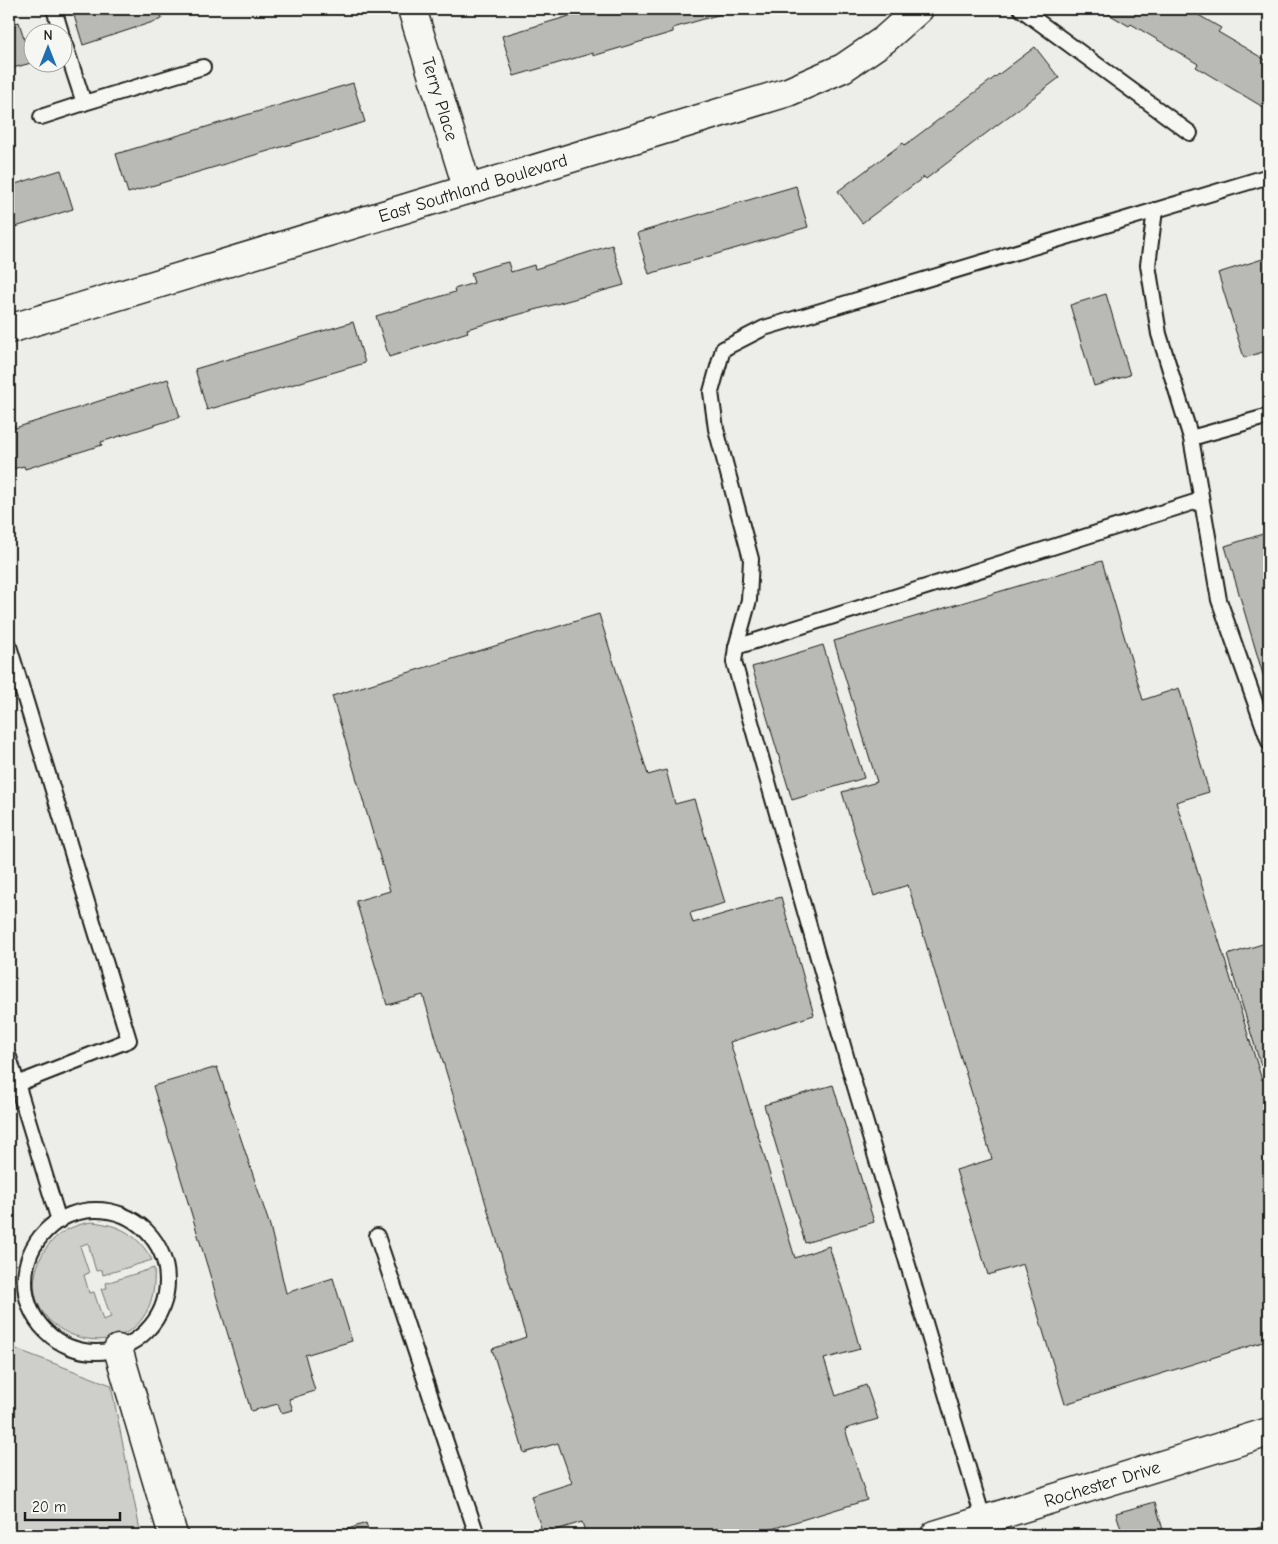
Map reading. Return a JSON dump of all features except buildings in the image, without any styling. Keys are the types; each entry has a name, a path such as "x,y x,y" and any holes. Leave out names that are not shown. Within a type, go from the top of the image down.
{"street":[{"name":"Terry Place","path":"412,9 468,190"},
{"name":"East Southland Boulevard","path":"9,329 788,92 843,68 884,40 919,9"},
{"path":"118,1349 173,1535"},
{"name":"Rochester Drive","path":"935,1535 986,1528 1269,1432"}],"lane":[{"path":"54,9 58,22"},
{"path":"1021,9 1190,133"},
{"path":"72,65 84,103"},
{"path":"41,117 203,67"},
{"path":"986,1528 851,1073 734,662 736,647 749,600 751,560 716,429 711,392 723,349 764,328 1269,176"},
{"path":"1155,210 1148,265 1159,334 1191,438 1219,600 1269,742"},
{"path":"1191,438 1269,416"},
{"path":"736,647 1201,500"},
{"path":"9,646 129,1040 17,1084"},
{"path":"9,1057 59,1221"},
{"path":"95,1210 117,1213 137,1223 154,1239 164,1258 168,1280 164,1303 154,1323 139,1338 118,1349 94,1353 70,1347 48,1334 33,1315 25,1292 26,1267 35,1244 51,1225 59,1221 73,1214 95,1210"},
{"path":"377,1236 477,1535"}],"shaded area":[{"path":"92,1222 112,1226 128,1233 141,1244 152,1260 103,1275 102,1270 96,1271 88,1243 80,1246 89,1273 84,1275 89,1293 94,1292 103,1320 111,1317 101,1289 107,1288 106,1283 154,1268 150,1304 134,1327 111,1338 85,1339 61,1329 42,1312 34,1287 41,1257 50,1243 69,1229"},
{"path":"9,1321 16,1349 111,1385 141,1535 9,1535"}]}
